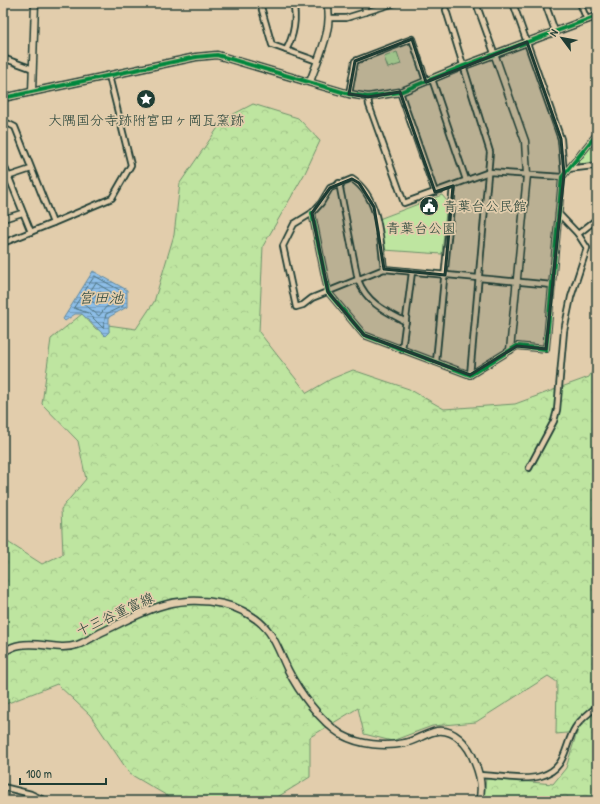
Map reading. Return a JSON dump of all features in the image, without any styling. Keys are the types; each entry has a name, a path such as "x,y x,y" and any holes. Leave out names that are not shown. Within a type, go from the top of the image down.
{"street":[{"path":"32,92 35,3"},
{"path":"260,3 272,45 317,61"},
{"path":"286,50 294,27 295,12 293,3"},
{"path":"310,82 327,32 329,18 327,3"},
{"path":"363,3 366,12"},
{"path":"329,18 346,18 395,3"},
{"path":"476,3 525,141 527,174 510,350"},
{"path":"470,375 517,346 546,349 563,176 561,139 513,3"},
{"path":"545,3 555,31"},
{"path":"580,3 587,20"},
{"path":"446,10 490,152 480,278 470,375"},
{"path":"3,98 196,57 217,55 349,94 368,97 400,92 494,54 597,16"},
{"path":"349,94 354,61 412,39 429,80 466,180"},
{"path":"3,58 33,69"},
{"path":"3,243 112,198 131,165 109,76"},
{"path":"400,92 435,192"},
{"path":"368,97 369,105 404,203 489,172 563,176"},
{"path":"3,121 15,127 53,223"},
{"path":"563,176 597,134"},
{"path":"3,163 5,170 10,176 22,212 31,232"},
{"path":"568,169 593,166 597,164"},
{"path":"10,176 31,169"},
{"path":"384,269 374,207 359,183 352,178 330,188 321,203 312,213 294,224 283,246 296,307 303,305 312,298 384,269 552,285"},
{"path":"339,184 358,280 366,297 376,306 406,322"},
{"path":"436,362 453,186"},
{"path":"3,219 22,212"},
{"path":"312,213 328,292 364,335 470,375"},
{"path":"529,468 554,421 557,410 567,318 576,279 587,248 578,234 559,214"},
{"path":"578,234 597,219"},
{"path":"402,350 412,272"},
{"name":"十三谷重富線","path":"3,652 20,645 60,648 78,644 137,614 161,605 194,601 224,604 251,615 261,623 270,633 296,685 305,698 331,727 343,735 368,743 386,745 404,743 434,732 446,731 460,739 472,752 480,775 479,801"},
{"path":"480,775 532,778 551,772 561,761 576,727 597,706"},
{"path":"3,787 31,794 46,801"}],"highlighted area":[{"path":"412,39 426,82 527,42 561,139 564,174 546,349 517,346 470,375 364,335 328,292 312,213 330,188 352,179 359,183 374,207 384,269 445,275 453,186 435,192 400,92 368,97 349,94 355,61"}],"green space":[{"path":"397,52 401,64 388,68 384,57"},
{"path":"253,104 298,118 320,141 305,173 263,246 259,332 307,393 331,379 353,370 409,389 444,409 515,404 589,377 597,363 597,801 484,801 486,778 553,784 566,768 577,732 556,734 557,682 548,676 476,722 432,726 392,741 364,734 358,708 310,737 310,777 271,801 187,801 171,798 130,774 90,715 57,684 3,705 3,539 42,564 63,554 61,509 86,479 78,441 42,404 51,339 82,314 96,329 109,332 108,325 136,329 154,302 174,235 180,183 224,119"},
{"path":"591,143 597,152 597,160 593,163 576,164 575,163"},
{"name":"青葉台公園","path":"442,195 447,201 442,254 384,250 379,219"}],"water":[{"name":"宮田池","path":"93,271 127,290 127,307 109,317 109,332 105,336 82,314 75,314 65,321 63,319"}],"cycle path":[{"path":"3,98 196,57 217,55 349,94 368,97 400,92 463,66 597,16"},
{"path":"312,213 328,292 364,335 470,375 517,346 546,349 562,177 597,134"}],"place":[{"name":"大隅国分寺跡附宮田ヶ岡瓦窯跡","path":"146,99"},
{"name":"青葉台公民館","path":"429,206"}]}
